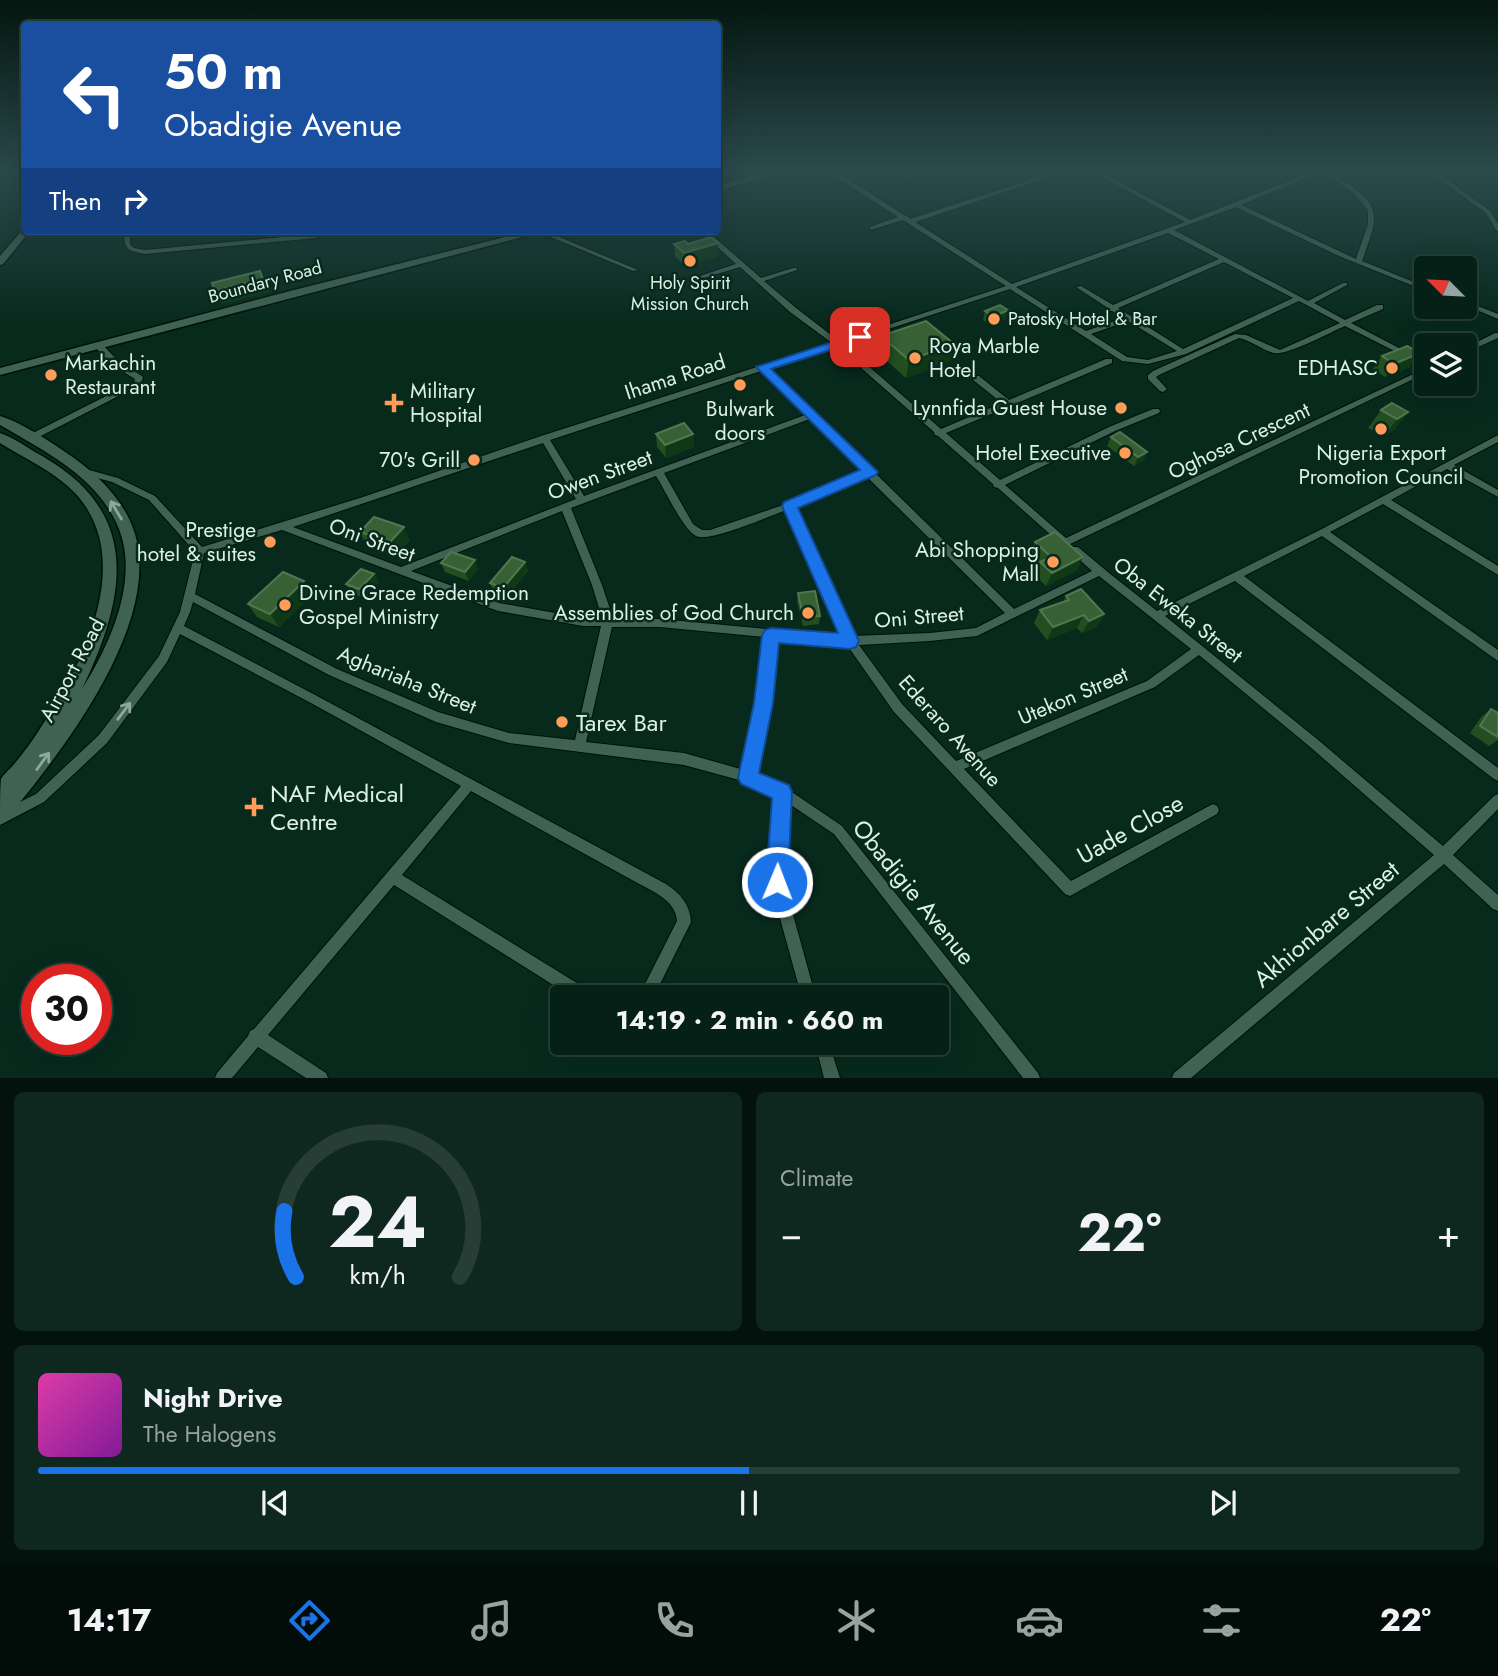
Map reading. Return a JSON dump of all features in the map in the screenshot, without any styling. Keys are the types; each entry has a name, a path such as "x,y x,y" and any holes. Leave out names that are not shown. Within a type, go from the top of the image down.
{"main road":[{"path":"0,248 21,222"},
{"path":"0,262 22,235"},
{"name":"Boundary Road","path":"0,372 525,235"},
{"name":"Airport Road","path":"0,420 30,438 72,473 107,535 112,567 106,607 80,676 52,726 0,794"},
{"name":"Airport Road","path":"0,813 64,733 94,683 118,632 133,581 131,545 122,521 96,484 1,440"}],"street":[{"path":"872,228 895,222"},
{"path":"913,222 1131,361 1148,362 1183,352 1300,298"},
{"name":"Ihama Road","path":"200,551 284,527 544,438 1014,286 1189,222"},
{"path":"1274,222 1358,262 1414,284"},
{"path":"1358,262 1371,222"},
{"path":"1168,230 1300,298 1414,361"},
{"path":"127,235 127,244 132,249 145,252 316,236"},
{"path":"550,235 635,270"},
{"name":"Oba Eweka Street","path":"707,235 793,310 837,344 1098,572 1199,649 1444,855 1498,904"},
{"path":"1111,309 1226,259"},
{"path":"702,277 742,264"},
{"path":"761,280 795,269"},
{"path":"1309,303 1345,284"},
{"path":"1079,287 1183,352"},
{"path":"1163,389 1153,381 1152,377 1156,373 1238,336 1249,337 1281,352 1348,324 1380,307"},
{"path":"1477,308 1498,317"},
{"path":"1086,334 1127,319"},
{"path":"1477,346 1498,335"},
{"path":"30,438 137,383 139,378 115,363 99,346"},
{"path":"938,433 1109,361"},
{"path":"762,367 1013,615"},
{"name":"Oghosa Crescent","path":"1066,542 1414,374"},
{"path":"976,378 1008,404"},
{"path":"997,485 1112,429 1156,411"},
{"name":"Owen Street","path":"400,570 813,415"},
{"path":"544,438 582,500"},
{"path":"1156,616 1450,466 1498,438"},
{"path":"1450,466 1498,494"},
{"path":"659,473 690,526 700,534 710,534 789,506 870,472"},
{"path":"0,819 40,798 103,738 163,659 190,596 200,551 152,498 115,480 72,473"},
{"path":"1384,500 1498,571"},
{"path":"565,506 608,620 579,747"},
{"name":"Ederaro Avenue","path":"789,506 850,641 898,708 1070,889"},
{"name":"Oni Street","path":"284,527 498,607 583,622 608,620 850,641 930,638 977,632 1098,572"},
{"path":"1323,532 1498,656"},
{"path":"1236,576 1498,775"},
{"name":"Aghariaha Street","path":"190,596 333,672 436,717 509,738 684,759 748,778"},
{"path":"178,629 638,875 678,900 685,911 684,922 652,985"},
{"path":"748,778 763,703 771,635"},
{"name":"Utekon Street","path":"955,767 1151,684 1199,649"},
{"name":"Obadigie Avenue","path":"748,778 782,792 838,830 1032,1077"},
{"path":"222,1077 470,784"},
{"path":"782,792 777,882 805,985"},
{"name":"Akhionbare Street","path":"1179,1077 1444,855 1498,800"},
{"name":"Uade Close","path":"1070,889 1213,810"},
{"path":"392,876 566,985"},
{"path":"255,1036 321,1077"},
{"path":"825,1055 831,1077"}],"building":[{"path":"711,237 718,243 684,253 674,244 685,241 688,244"},
{"path":"260,271 263,279 215,291 212,283"},
{"path":"1000,305 1008,310 993,317 985,311"},
{"path":"926,321 954,344 909,360 881,336"},
{"path":"1407,346 1414,350 1414,356 1394,364 1382,356"},
{"path":"1392,403 1408,412 1397,419 1381,410"},
{"path":"684,423 693,434 665,445 656,434"},
{"path":"1120,432 1147,452 1138,457 1111,437"},
{"path":"374,517 404,527 390,542 360,532"},
{"path":"1055,532 1083,557 1052,573 1040,562 1051,557 1035,542"},
{"path":"451,552 475,560 465,572 441,563"},
{"path":"512,557 525,562 503,588 490,583"},
{"path":"361,569 374,574 359,589 346,584"},
{"path":"283,572 304,581 270,614 248,604"},
{"path":"1081,589 1104,614 1089,621 1084,615 1053,627 1040,610 1069,600 1066,596"},
{"path":"815,591 820,616 803,617 798,593"},
{"path":"1491,709 1498,713 1498,737 1480,726"}],"place":[{"name":"Holy Spirit Mission Church","path":"690,261"},
{"name":"Patosky Hotel & Bar","path":"994,319"},
{"name":"Roya Marble Hotel","path":"915,358"},
{"name":"EDHASC","path":"1392,368"},
{"name":"Markachin Restaurant","path":"51,375"},
{"name":"Bulwark doors","path":"740,385"},
{"name":"Military Hospital","path":"394,403"},
{"name":"Lynnfida Guest House","path":"1121,408"},
{"name":"Nigeria Export Promotion Council","path":"1381,429"},
{"name":"Hotel Executive","path":"1125,453"},
{"name":"70's Grill","path":"474,460"},
{"name":"Prestige hotel & suites","path":"270,542"},
{"name":"Abi Shopping Mall","path":"1053,562"},
{"name":"Divine Grace Redemption Gospel Ministry","path":"285,605"},
{"name":"Assemblies of God Church","path":"808,613"},
{"name":"Tarex Bar","path":"562,722"},
{"name":"NAF Medical Centre","path":"254,807"}],"route":[{"path":"777,882 782,792 748,778 752,770 763,703 771,635 850,641 789,506 870,472 762,367 860,337"}]}
